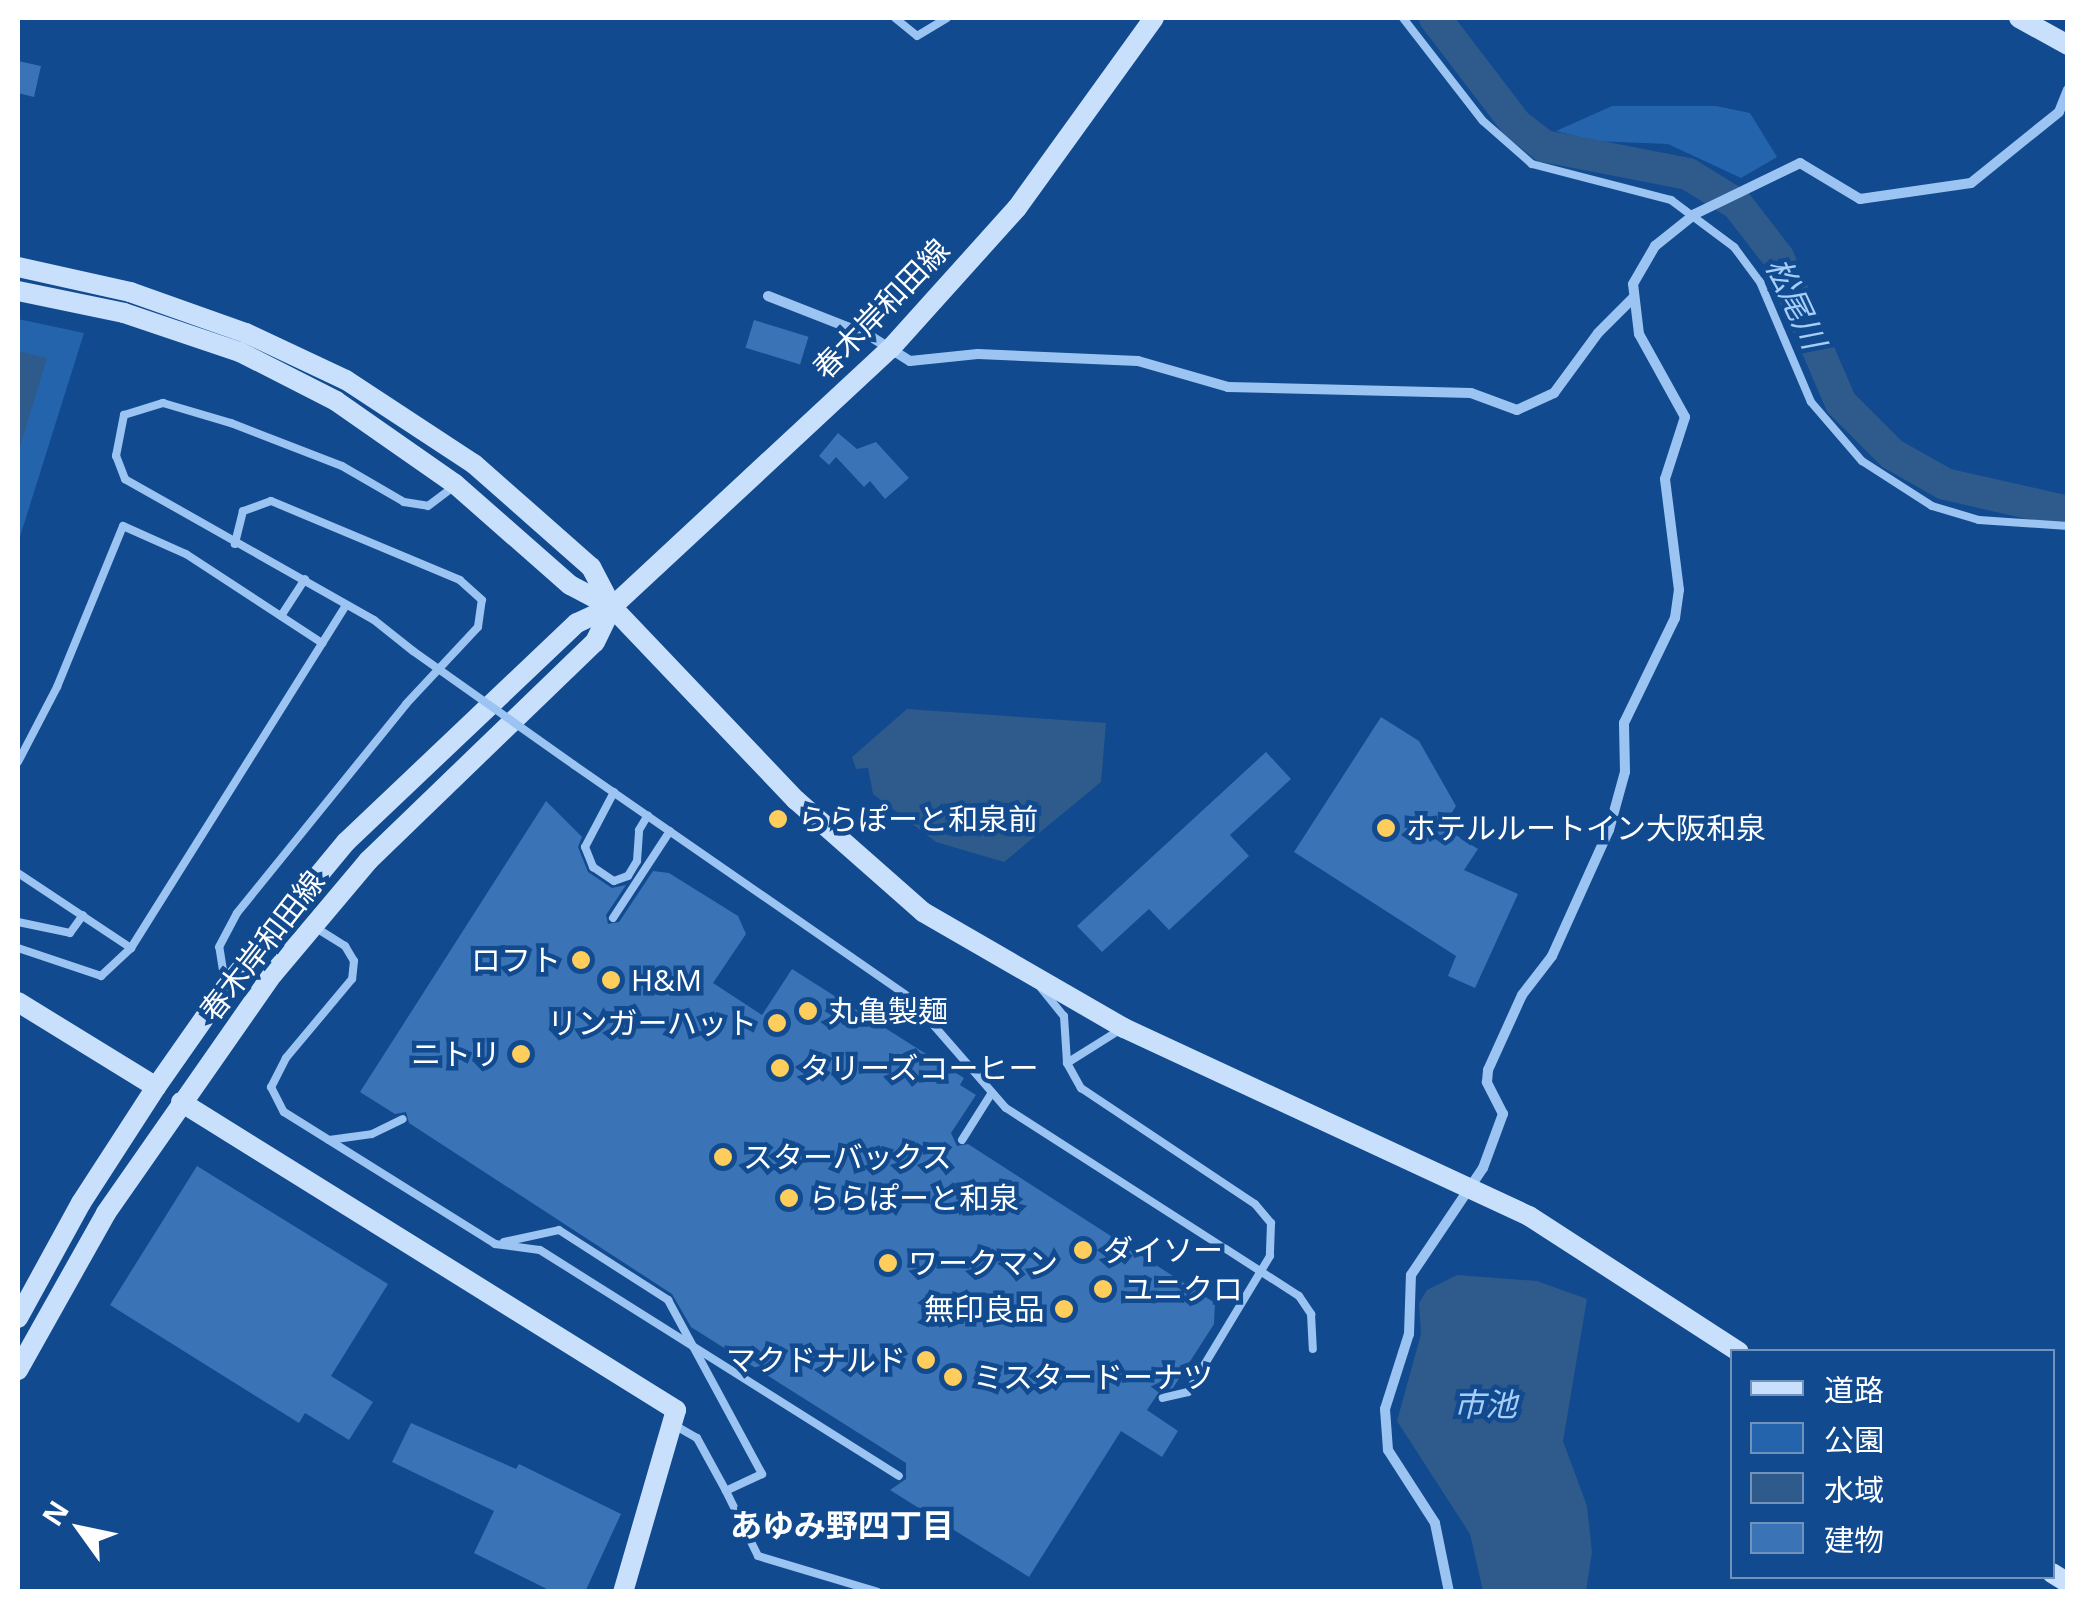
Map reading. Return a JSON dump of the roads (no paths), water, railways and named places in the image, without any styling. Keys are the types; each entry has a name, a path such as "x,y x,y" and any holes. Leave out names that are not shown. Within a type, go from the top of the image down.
{"street":[{"name":"春木岸和田線","path":"18,1318 81,1202 156,1087 226,988 346,842 577,624 612,607 890,349 1017,208 1154,18"},
{"path":"2019,18 2068,45"},
{"path":"1449,1592 1435,1523 1388,1450 1384,1409 1409,1334 1411,1275 1472,1188 1503,1114 1486,1082 1488,1070 1522,995 1552,956 1609,830 1625,772 1624,723 1675,618 1679,590 1666,478 1685,417 1639,334 1633,298 1643,260 1696,214 1752,190 1800,163 1860,199 1971,184 2059,112 2068,90"},
{"path":"18,267 146,298 246,333 346,380 474,464 591,567 612,607 868,868 1039,985 1529,1216 1734,1349"},
{"path":"18,291 124,313 240,352 336,401 456,484 570,585 612,607"},
{"path":"768,296 910,361 978,354 1138,361 1228,386 1471,393 1517,410 1554,394 1633,298"},
{"name":"春木岸和田線","path":"18,1370 106,1213 181,1102 313,926 470,757 595,642 612,607"},
{"path":"18,1002 156,1087"},
{"path":"181,1102 676,1410 676,1426 624,1592"}],"lane":[{"path":"895,18 917,36 947,18"},
{"path":"1403,18 1482,120 1532,164 1671,200 1696,214 1734,247 1760,282 1810,402 1862,461 1932,506 1979,520 2068,526"},
{"path":"456,484 428,506 404,502 342,466 232,424 163,403 124,415 116,456 125,479 346,605 909,997 992,1094 1298,1296 1311,1314 1312,1349"},
{"path":"226,988 218,946 237,913 406,704 478,627 482,600 460,580 270,502 243,511 235,544"},
{"path":"18,762 57,686 123,526 186,554 322,643"},
{"path":"281,616 304,579"},
{"path":"18,948 101,976 113,972 346,605"},
{"path":"614,792 585,847 593,867 614,881 628,876 637,861 639,830 648,815"},
{"path":"613,918 670,831"},
{"path":"18,872 130,948"},
{"path":"18,922 70,934 82,915"},
{"path":"313,926 346,946 354,961 352,979 286,1058 272,1088 284,1112 495,1244 540,1250 898,1476"},
{"path":"1039,985 1064,1016 1067,1062 1081,1088 1255,1204 1271,1223 1270,1256 1188,1392 1163,1398"},
{"path":"1067,1062 1124,1028"},
{"path":"962,1140 992,1094"},
{"path":"329,1140 372,1134 402,1119"},
{"path":"495,1244 558,1230 668,1300 762,1474 726,1491"},
{"path":"676,1426 697,1438 758,1556 878,1592"}],"water":[{"path":"18,351 47,358 18,453"},
{"path":"907,709 1106,723 1101,782 1004,862 936,842 873,794 868,768 856,769 852,757"},
{"name":"市池","path":"1457,1275 1537,1281 1587,1299 1563,1441 1587,1506 1592,1552 1586,1591 1483,1591 1470,1534 1397,1421 1421,1334 1419,1303 1427,1290"}],"waterway":[{"name":"松尾川","path":"1435,18 1516,124 1544,146 1688,174 1737,204 1778,257 1841,403 1892,454 1945,484 2068,512"}],"place":[{"name":"ららぽーと和泉前","path":"778,819"},
{"name":"ホテルルートイン大阪和泉","path":"1386,828"},
{"name":"ロフト","path":"581,960"},
{"name":"H&M","path":"611,980"},
{"name":"丸亀製麺","path":"808,1011"},
{"name":"リンガーハット","path":"777,1023"},
{"name":"ニトリ","path":"521,1054"},
{"name":"タリーズコーヒー","path":"780,1068"},
{"name":"スターバックス","path":"723,1157"},
{"name":"ららぽーと和泉","path":"789,1198"},
{"name":"ダイソー","path":"1083,1250"},
{"name":"ワークマン","path":"888,1263"},
{"name":"ユニクロ","path":"1103,1289"},
{"name":"無印良品","path":"1064,1309"},
{"name":"マクドナルド","path":"926,1360"},
{"name":"ミスタードーナツ","path":"953,1377"}],"district":[{"name":"あゆみ野四丁目","path":"842,1525"}]}
